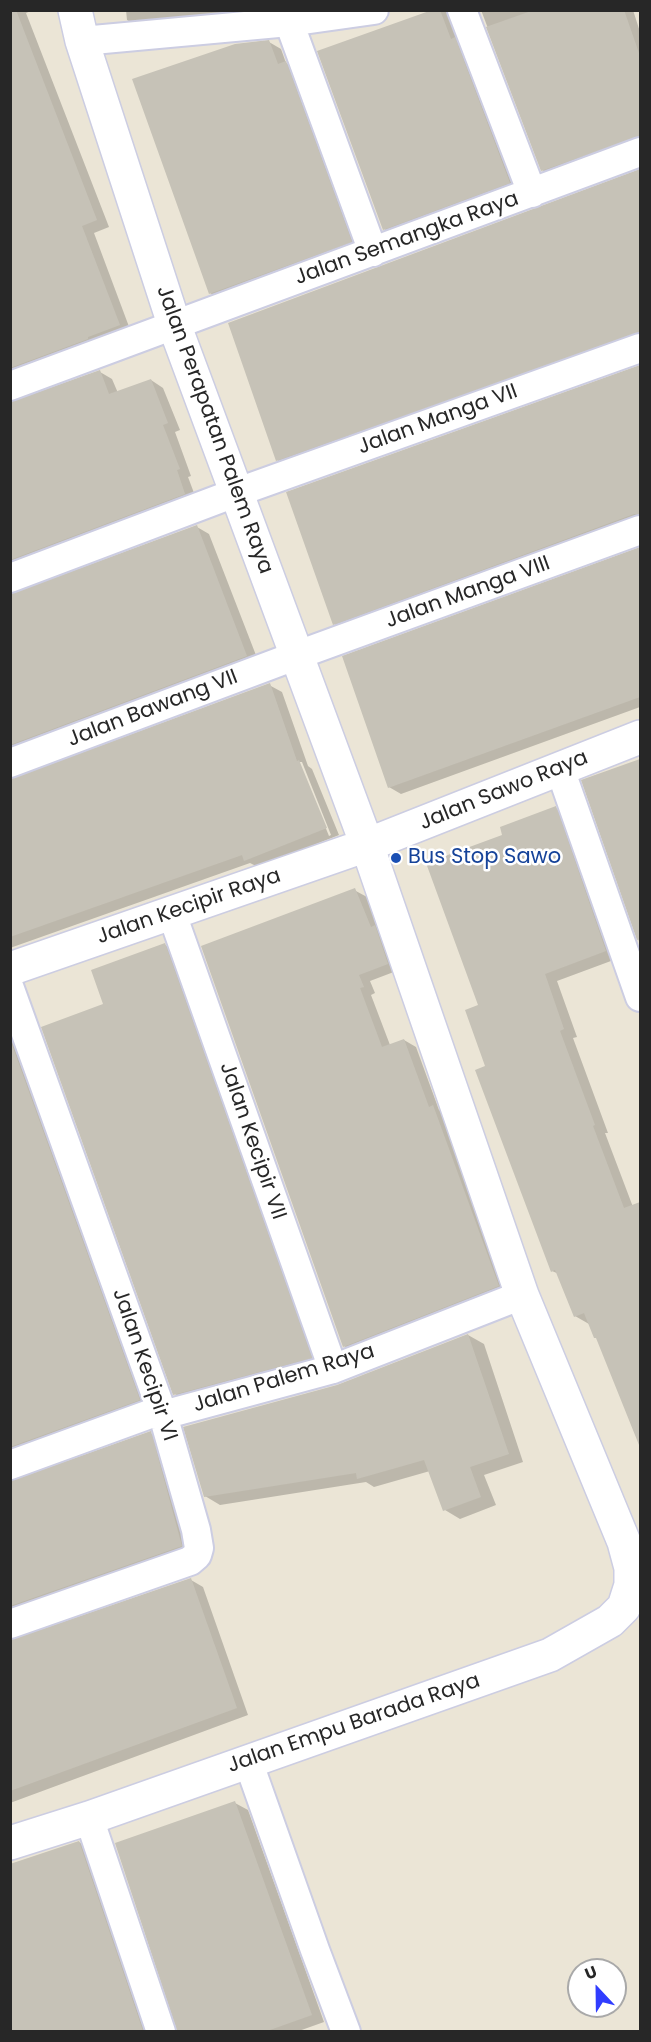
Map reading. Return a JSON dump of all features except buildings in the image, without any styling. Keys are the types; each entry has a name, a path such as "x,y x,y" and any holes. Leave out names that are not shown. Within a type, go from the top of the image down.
{"street":[{"path":"78,26 374,10"},
{"path":"462,10 532,193"},
{"path":"288,16 373,252"},
{"name":"Jalan Perapatan Palem Raya","path":"78,26 174,324 295,656 367,845 522,1295"},
{"name":"Jalan Semangka Raya","path":"10,386 640,152"},
{"name":"Jalan Manga VII","path":"10,578 235,493 640,348"},
{"name":"Jalan Manga VIII","path":"295,656 640,530"},
{"name":"Jalan Bawang VII","path":"10,762 295,656"},
{"name":"Jalan Sawo Raya","path":"367,845 640,737"},
{"path":"560,769 640,998"},
{"name":"Jalan Kecipir Raya","path":"10,969 367,845"},
{"name":"Jalan Kecipir VII","path":"172,914 333,1369"},
{"name":"Jalan Kecipir VI","path":"10,989 163,1415 196,1530 199,1548 190,1561 10,1624"},
{"name":"Jalan Palem Raya","path":"10,1465 150,1414 163,1415 333,1369 522,1295"},
{"name":"Jalan Empu Barada Raya","path":"10,1843 89,1818 550,1655 610,1621 624,1607 631,1585 631,1568 624,1542 522,1295"},
{"path":"248,1761 346,2031"},
{"path":"89,1818 161,2031"}],"place":[{"name":"Bus Stop Sawo","path":"396,858"}]}
